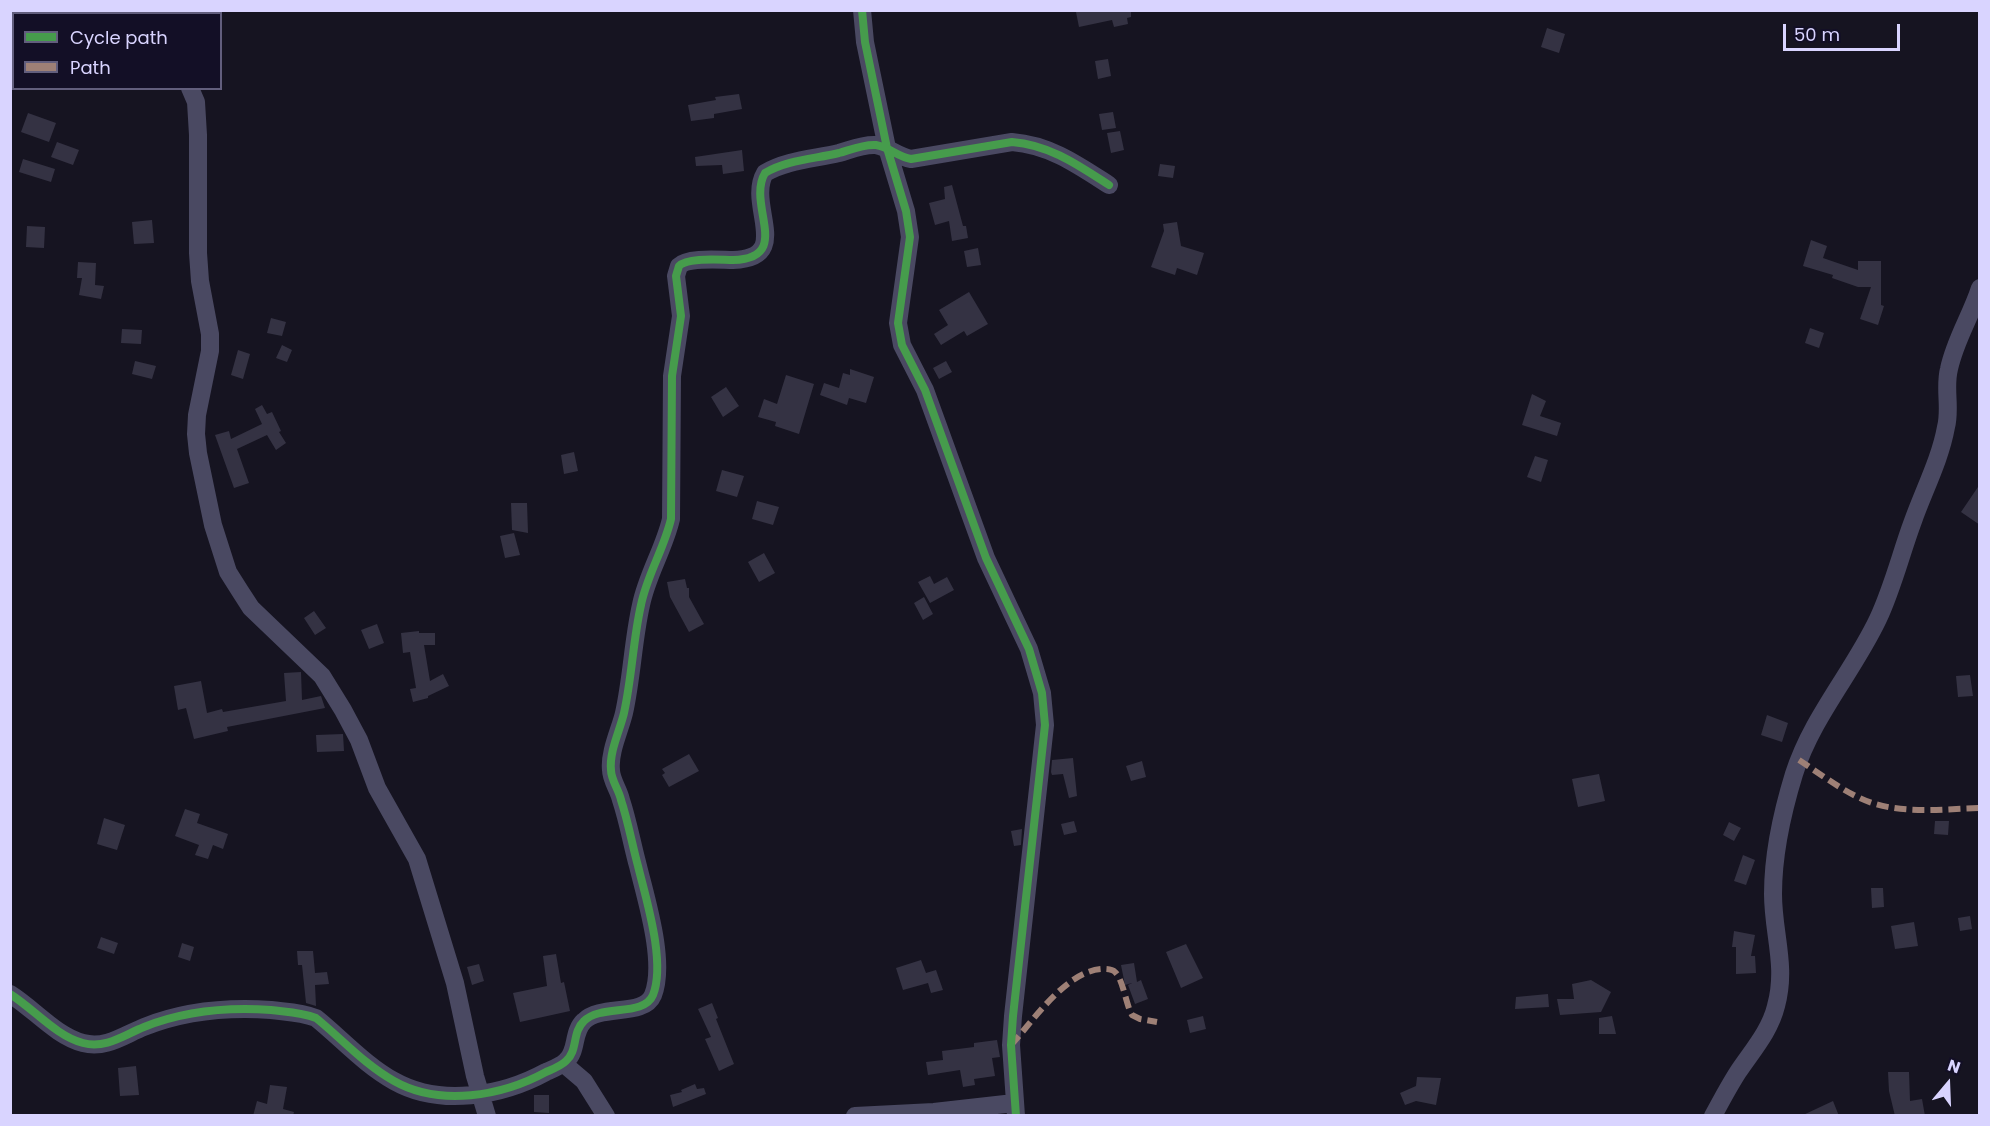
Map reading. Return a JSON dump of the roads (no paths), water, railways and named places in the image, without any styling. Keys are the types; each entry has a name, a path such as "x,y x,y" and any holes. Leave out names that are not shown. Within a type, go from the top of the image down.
{"street":[{"path":"855,1116 1015,1109 1011,1045 1015,983 1045,725 1042,693 1029,649 989,566 926,390 898,335 910,237 906,211 887,148 865,42 862,10"},
{"path":"191,90 195,102 198,135 200,272 210,334 210,351 197,415 196,434 213,525 228,572 251,608 322,676 343,710 359,740 377,789 417,859 455,983 487,1116"},
{"path":"10,994 63,1034 93,1045 107,1043 164,1021 210,1010 257,1009 306,1014 316,1018 383,1075 396,1082 414,1090 459,1096 509,1088 564,1064 573,1052 579,1027 585,1020 599,1012 641,1007 649,1003 655,987 656,951 648,904 621,796 610,771 630,682 641,606 645,590 668,534 671,519 672,376 681,316 676,284 677,271 684,261 745,260 760,253 765,239 761,182 765,173 799,161 862,146 887,148 901,157 911,159 1012,142 1026,143 1061,154 1109,185"},
{"path":"1713,1116 1737,1073 1772,1020 1777,1005 1782,976 1775,921 1774,868 1777,840 1794,773 1826,706 1878,620 1891,588 1912,523 1942,448 1948,410 1948,371 1957,342 1980,288"},
{"path":"564,1064 585,1081 606,1116"}]}
